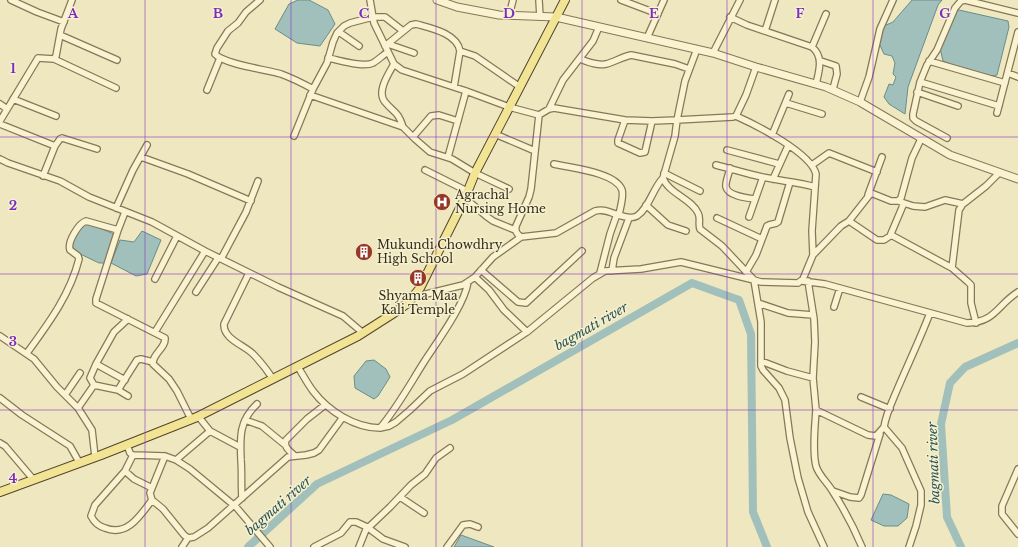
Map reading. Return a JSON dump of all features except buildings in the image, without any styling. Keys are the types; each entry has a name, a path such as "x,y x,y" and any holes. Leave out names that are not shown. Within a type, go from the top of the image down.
{"main road":[{"path":"0,492 127,445 194,418 363,333 408,303 414,297 429,271 466,195 475,173 565,0"}],"street":[{"path":"11,0 64,22"},
{"path":"54,59 56,56 60,35 72,0"},
{"path":"260,0 246,12 240,21 222,38 215,54 220,58 280,74 312,92 403,127"},
{"path":"370,0 372,18 394,64 402,70 509,107 539,115 549,109 554,108 625,120 652,121 736,116 756,125 772,135 803,156 812,165 816,174 812,231 813,255 805,281 813,315 815,342 813,378 816,410 814,452 818,471 833,491 856,532 862,547"},
{"path":"437,0 457,7 508,16 556,17 713,53 833,89 860,102 950,155 1018,179"},
{"path":"508,16 513,0"},
{"path":"539,0 540,17"},
{"path":"621,0 658,14"},
{"path":"647,38 664,0"},
{"path":"713,53 740,0"},
{"path":"765,31 775,0"},
{"path":"860,102 869,77 880,29 893,0"},
{"path":"947,138 913,118 917,92 928,61 937,50 955,8 961,0 1018,13"},
{"path":"812,48 826,14"},
{"path":"294,136 312,92 323,72 333,42 344,26 350,23 372,18 387,18 402,31"},
{"path":"730,18 815,50 821,61 816,84"},
{"path":"328,58 350,63 373,63 402,31 411,25 416,24 446,34 459,47 460,51 454,87"},
{"path":"549,109 563,80 593,41 599,27"},
{"path":"339,32 359,46"},
{"path":"997,113 1016,49 1018,32"},
{"path":"60,35 117,60"},
{"path":"387,47 414,53"},
{"path":"414,297 456,288 468,282 475,277 493,257 521,237 556,233 599,210 605,210 629,218 637,216 663,175 675,136 685,81 697,49"},
{"path":"460,51 475,56 520,86"},
{"path":"580,59 604,65 631,55 676,64 689,69"},
{"path":"0,121 38,58 54,59 116,88"},
{"path":"207,90 220,58"},
{"path":"821,61 836,66 837,74 833,89"},
{"path":"928,61 1005,83"},
{"path":"394,64 385,78 382,88 382,98 398,114 403,127 413,138 430,152 448,157 475,173 509,189"},
{"path":"736,116 746,95 756,67"},
{"path":"1008,73 1018,77"},
{"path":"920,82 999,106"},
{"path":"448,157 466,91"},
{"path":"917,92 958,106"},
{"path":"772,135 789,94"},
{"path":"13,99 56,116"},
{"path":"786,103 822,114"},
{"path":"0,104 7,109"},
{"path":"413,138 431,116 439,115 458,121"},
{"path":"515,230 532,189 539,115"},
{"path":"625,120 618,143 640,154 645,152 652,121"},
{"path":"0,124 55,146"},
{"path":"495,134 535,151"},
{"path":"43,176 55,146 62,138 97,149"},
{"path":"849,221 877,240 884,240 890,236 901,202 906,176 912,158 922,139"},
{"path":"116,208 133,170 147,145"},
{"path":"773,179 788,146"},
{"path":"727,150 779,164"},
{"path":"812,165 829,153 877,172"},
{"path":"141,157 188,174 251,201"},
{"path":"813,255 841,226 849,221 868,195 882,157"},
{"path":"0,159 60,182 89,197 147,219 205,252 343,316 363,333"},
{"path":"554,164 602,175 613,180 622,190 618,215 610,234 600,273"},
{"path":"716,165 763,177 801,183 815,187"},
{"path":"730,168 726,188 728,191 732,194 755,200"},
{"path":"426,170 466,195 493,221 515,230 521,237"},
{"path":"952,268 959,210 963,204 986,186 999,173"},
{"path":"663,175 700,191"},
{"path":"663,175 666,184 696,209 699,217 700,229 722,246 754,280 761,322 763,370 779,388 785,400 790,438 798,478 808,512 824,547"},
{"path":"749,217 763,177"},
{"path":"196,292 220,259 246,212 258,181"},
{"path":"746,272 756,254 767,226 778,222 790,182"},
{"path":"868,195 870,193 891,201 901,202 913,206 925,207 945,200 963,204"},
{"path":"646,204 668,225 686,231"},
{"path":"126,212 118,230 96,303 164,336 166,340 153,362"},
{"path":"612,271 614,258 629,218"},
{"path":"717,218 762,239"},
{"path":"27,353 65,297 79,259 78,256 70,250 69,243 81,224 86,220 118,230"},
{"path":"156,279 177,236"},
{"path":"890,236 952,268 971,285 971,303 976,323"},
{"path":"481,270 518,302 526,303 582,251"},
{"path":"155,332 205,252"},
{"path":"298,367 313,391 325,405 343,417 363,426 380,428 389,426 396,422 430,391 463,374 527,332 600,273 605,271 641,269 681,262 761,282 794,283 805,281 840,288 967,323 976,323 987,319 1018,292"},
{"path":"249,273 224,324 224,329 234,341 244,347 260,361 273,379"},
{"path":"475,277 489,290 504,310 527,332"},
{"path":"380,428 396,407 451,321 467,291 468,282"},
{"path":"834,306 840,288"},
{"path":"758,302 788,313 813,315"},
{"path":"833,491 850,497 859,498 861,495 880,433 884,427 912,352 921,336 930,314"},
{"path":"128,319 114,332 90,378 94,385 118,390 128,396"},
{"path":"0,336 27,353 37,362 57,388 78,408 92,430 95,457"},
{"path":"118,390 139,359 153,362 153,364 169,379 194,418 210,431 240,446"},
{"path":"762,361 786,371 813,378"},
{"path":"96,364 124,380"},
{"path":"65,395 80,373"},
{"path":"78,408 94,385"},
{"path":"861,397 890,408"},
{"path":"0,398 22,415 70,446 80,462"},
{"path":"242,498 241,434 245,420 257,404"},
{"path":"284,444 302,424 325,405"},
{"path":"816,410 868,435 876,436 880,433"},
{"path":"182,547 188,538 194,537 208,528 235,506 288,457 306,455 319,450 343,417"},
{"path":"245,420 262,426 284,444 295,456"},
{"path":"884,427 902,448 921,491 921,505 909,547"},
{"path":"176,460 210,431"},
{"path":"0,443 8,449 33,479"},
{"path":"127,445 130,453 133,455 165,456 176,460 202,478 235,506 270,547"},
{"path":"359,547 367,527 370,526 411,485 425,474 436,458 450,448"},
{"path":"133,455 125,471 95,505 91,516 92,520 96,524 107,529 124,529 130,526 152,500"},
{"path":"165,456 150,493 152,500 163,509 188,538"},
{"path":"1017,531 1001,511 1018,470"},
{"path":"125,471 134,479 152,488"},
{"path":"1011,486 1018,488"},
{"path":"400,497 424,514"},
{"path":"314,547 340,533 350,522 356,522 367,527 386,544 405,547"},
{"path":"447,547 464,525 470,524 478,527"}],"water":[{"path":"298,0 309,0 328,10 335,24 320,46 297,43 275,29 289,4"},
{"path":"912,0 942,0 938,5 908,87 905,114 889,104 884,97 889,84 893,85 896,77 893,74 895,63 892,56 884,54 879,43 884,26 893,22"},
{"path":"959,10 1008,21 1009,27 997,75 991,76 977,74 943,61 940,48 956,11"},
{"path":"85,222 114,234 105,263 99,263 72,250 71,243"},
{"path":"142,231 161,240 147,274 136,276 111,263 120,240 134,242"},
{"path":"374,360 386,369 390,377 378,396 374,399 355,388 354,376 366,361"},
{"path":"883,494 891,495 909,504 907,518 898,526 884,526 871,520"},
{"path":"461,535 494,547 454,547"}],"waterway":[{"name":"bagmati river","path":"248,547 317,484 452,420 692,283 739,300 751,334 753,512 767,547"},
{"name":"bagmati river","path":"961,547 947,517 941,424 950,383 965,367 1018,343"}],"place":[{"name":"Agrachal Nursing Home","path":"442,202"},
{"name":"Mukundi Chowdhry High School","path":"364,252"},
{"name":"Shyama Maa Kali Temple","path":"418,278"}]}
